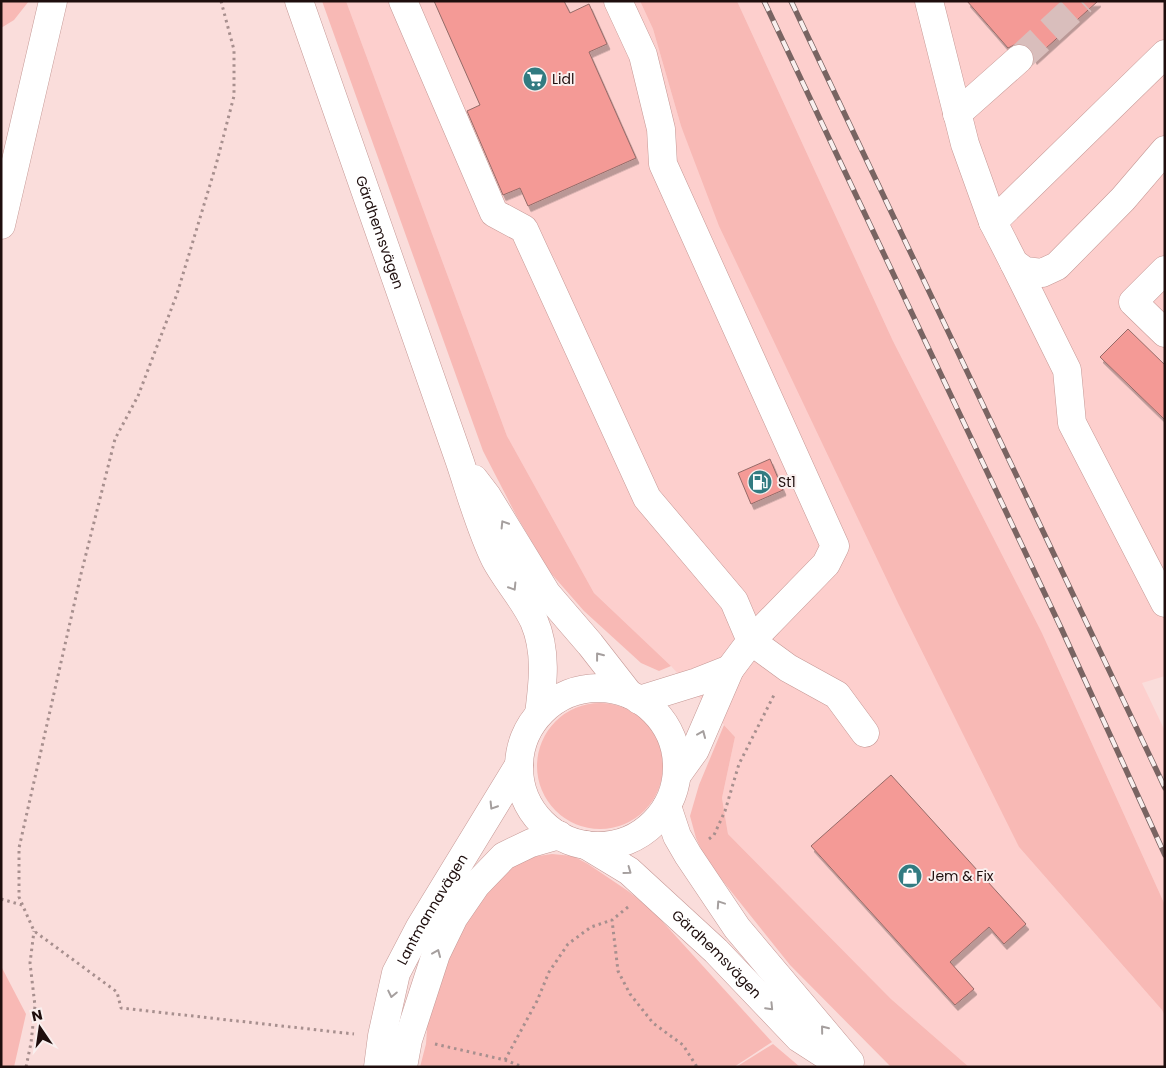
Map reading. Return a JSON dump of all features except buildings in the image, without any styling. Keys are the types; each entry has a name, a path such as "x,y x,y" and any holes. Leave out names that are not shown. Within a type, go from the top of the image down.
{"main road":[{"path":"1,225 53,1"},
{"name":"Gärdhemsvägen","path":"299,1 460,462 478,519 496,560 533,620 541,642 544,674 539,714"},
{"path":"403,1 494,213 524,229 647,498 734,601 751,641 788,668 837,695 865,733"},
{"path":"618,1 643,55 661,129 663,164 835,546 826,564 751,641 730,669 695,750 676,775"},
{"path":"929,1 965,144 993,222 1068,370 1072,423 1165,602"},
{"path":"993,222 1165,54"},
{"path":"957,114 1019,59"},
{"path":"1014,263 1025,270 1042,274 1057,266 1123,199 1165,150"},
{"path":"1165,270 1133,302 1165,333"},
{"name":"Gärdhemsvägen","path":"460,462 487,496 547,594 634,697"},
{"path":"634,697 697,682 730,669"},
{"path":"613,689 634,697 661,719 669,732 677,760 673,791 667,806 655,822 641,833 624,842 605,846 586,845 572,842 559,836 547,827 529,806 523,792 519,765 522,746 528,729 539,714 551,703 565,695 581,690 613,689"},
{"name":"Lantmannavägen","path":"403,1067 395,1038 396,973 420,927 519,765"},
{"name":"Gärdhemsvägen","path":"667,806 677,836 688,856 737,928 854,1067"},
{"name":"Lantmannavägen","path":"378,1067 395,1038 454,917 476,885 504,856 531,843 559,836"},
{"name":"Gärdhemsvägen","path":"586,845 629,870 716,952 799,1038 844,1067"}],"path":[{"path":"221,1 234,50 234,96 216,165 177,294 138,396 115,439 81,574 19,848 18,897 34,931 117,992 121,1008 441,1044 505,1060 524,1067"},
{"path":"1,899 22,906"},
{"path":"505,1060 537,1001 549,972 568,944 591,926 612,920"},
{"path":"26,1067 35,1006 30,964 34,931"}],"shaded area":[{"path":"1,1 29,1 14,20 1,28"},
{"path":"322,1 346,1 507,436 594,593 671,666 659,671 641,663 584,611 549,571 516,515 483,451"},
{"path":"346,1 640,1 653,29 681,126 1019,847 1162,1010 1165,1016 1165,1067 969,1067 891,999 728,834 722,798 735,737 671,666 594,593 507,436"},
{"path":"640,1 737,1 893,341 1042,633 1165,905 1165,1016 1162,1010 1019,847 898,603 719,226 681,126 653,29"},
{"path":"737,1 1165,1 1165,676 1142,683 1165,731 1165,905 1042,633 893,341"},
{"path":"600,703 624,707 645,721 659,742 663,766 659,790 645,811 624,825 600,829 576,825 555,811 541,790 537,766 541,742 555,721 576,707"},
{"path":"724,725 735,737 722,798 728,834 891,999 969,1067 891,1067 790,965 706,860 696,838 690,816 699,785"},
{"path":"552,854 573,856 588,864 652,910 772,1042 734,1067 420,1067 426,1044 428,1015 462,920 513,866 532,857"},
{"path":"1,966 26,1014 14,1067 1,1067"},
{"path":"773,1044 800,1067 736,1067"}],"tunnel":[{"path":"1019,59 1082,1"}],"railway":[{"path":"764,1 1062,630 1165,855"},
{"path":"791,1 1165,788"}],"place":[{"name":"Lidl","path":"535,79"},
{"name":"St1","path":"760,482"},
{"name":"Jem & Fix","path":"910,876"}]}
